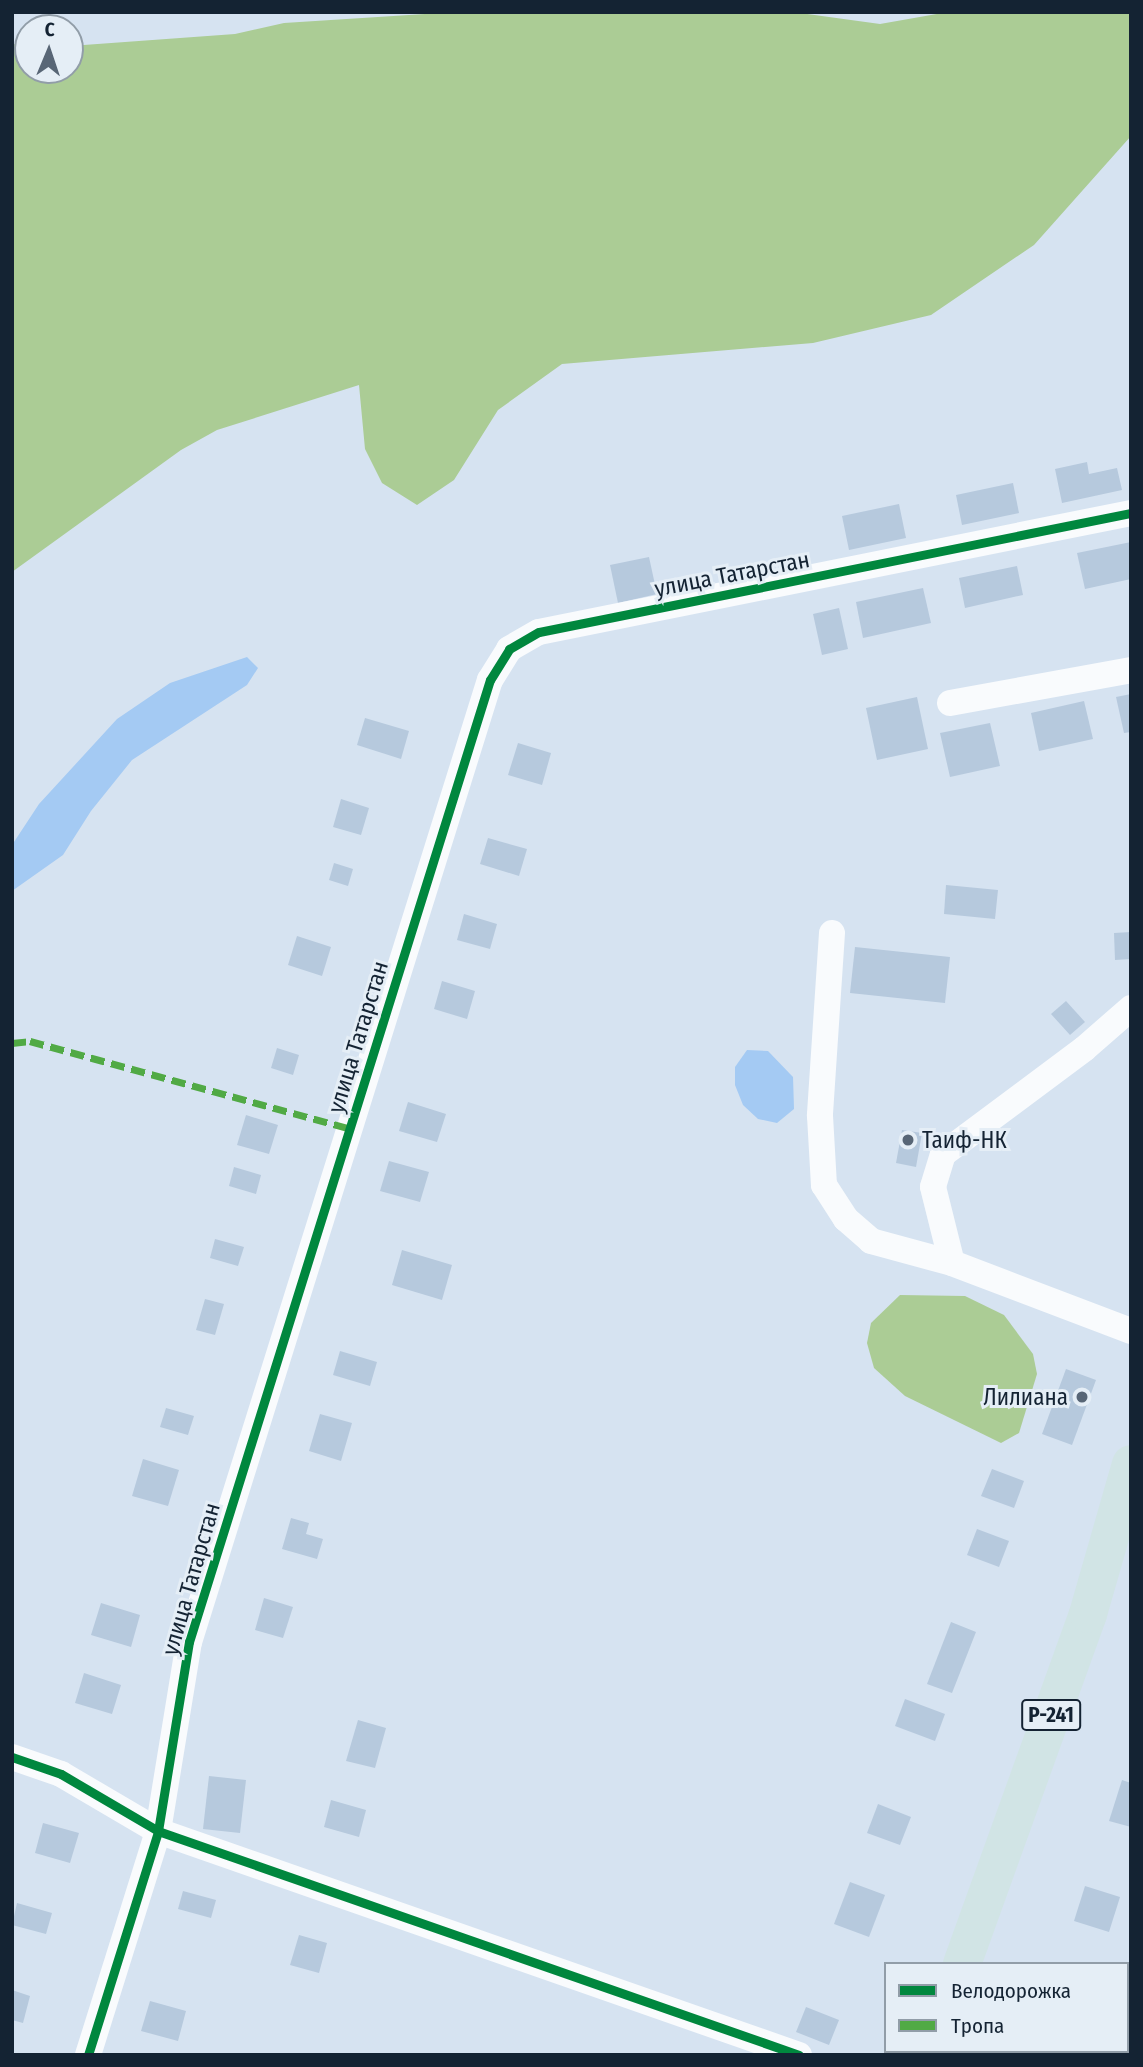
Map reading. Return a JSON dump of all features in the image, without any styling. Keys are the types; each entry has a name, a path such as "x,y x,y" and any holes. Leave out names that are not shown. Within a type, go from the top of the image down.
{"highway":[{"name":"Р-241","path":"963,1962 1088,1614 1131,1464"}],"street":[{"name":"улица Татарстан","path":"88,2055 158,1831 189,1642 490,680 509,649 539,632 1131,513"},
{"path":"950,703 1131,670"},
{"path":"832,933 820,1116 824,1185 846,1219 871,1241 951,1263 1131,1331"},
{"path":"951,1263 933,1187 943,1154 1084,1049 1131,1008"},
{"path":"12,1757 61,1774 158,1831 799,2055"}],"green space":[{"path":"456,12 800,13 880,24 948,12 1131,12 1131,136 1034,245 931,315 813,343 562,364 498,410 454,480 417,505 382,483 365,449 359,385 217,430 181,450 12,572 12,44 14,84 84,84 84,45 235,34 284,23"},
{"path":"900,1295 965,1296 1004,1315 1033,1354 1037,1374 1019,1433 1001,1443 905,1396 874,1368 867,1343 871,1323"}],"water":[{"path":"247,657 258,668 247,685 132,760 91,811 63,855 12,891 12,845 39,804 117,719 170,683"},
{"path":"747,1050 768,1051 793,1077 794,1109 777,1123 758,1119 743,1105 735,1085 735,1067"}],"building":[{"path":"1087,462 1089,474 1117,468 1122,490 1062,503 1055,469"},
{"path":"1013,483 1019,513 962,525 956,495"},
{"path":"899,504 906,538 849,550 842,516"},
{"path":"1131,542 1131,579 1085,589 1077,553"},
{"path":"649,557 657,594 618,603 610,565"},
{"path":"1017,566 1023,595 965,608 959,578"},
{"path":"923,588 931,623 863,638 856,602"},
{"path":"839,608 848,649 822,655 813,614"},
{"path":"1131,694 1131,732 1124,733 1116,697"},
{"path":"917,697 928,749 877,760 866,708"},
{"path":"1084,701 1093,739 1039,751 1031,713"},
{"path":"365,718 409,731 401,759 357,745"},
{"path":"990,723 1000,766 950,777 940,733"},
{"path":"518,743 551,753 542,785 508,775"},
{"path":"341,799 369,808 361,835 333,827"},
{"path":"488,838 527,849 519,876 480,864"},
{"path":"334,863 353,869 348,886 329,880"},
{"path":"946,885 998,890 995,919 944,914"},
{"path":"464,914 497,924 490,949 457,940"},
{"path":"1131,932 1131,959 1115,960 1114,933"},
{"path":"297,936 331,947 322,976 288,965"},
{"path":"855,947 950,957 945,1003 850,993"},
{"path":"442,981 475,991 467,1019 434,1009"},
{"path":"1066,1001 1085,1022 1070,1035 1051,1014"},
{"path":"277,1048 299,1055 293,1075 271,1068"},
{"path":"408,1102 446,1114 437,1142 399,1131"},
{"path":"246,1115 278,1125 269,1154 237,1145"},
{"path":"902,1130 922,1133 916,1167 896,1163"},
{"path":"389,1161 429,1172 420,1202 380,1191"},
{"path":"234,1167 261,1175 256,1194 229,1186"},
{"path":"215,1239 244,1247 238,1266 210,1258"},
{"path":"402,1250 452,1265 442,1300 392,1285"},
{"path":"205,1299 224,1304 215,1335 196,1330"},
{"path":"340,1351 377,1362 370,1386 333,1375"},
{"path":"1066,1369 1096,1380 1072,1445 1042,1434"},
{"path":"166,1408 194,1416 188,1435 160,1427"},
{"path":"320,1414 352,1423 341,1461 309,1451"},
{"path":"143,1459 179,1470 168,1506 132,1496"},
{"path":"992,1469 1024,1481 1014,1508 981,1496"},
{"path":"291,1518 309,1523 306,1534 323,1539 317,1559 282,1549"},
{"path":"977,1529 1009,1541 999,1567 967,1555"},
{"path":"264,1598 293,1607 283,1638 255,1630"},
{"path":"101,1603 140,1615 131,1647 91,1635"},
{"path":"951,1622 976,1632 952,1693 927,1684"},
{"path":"84,1673 121,1685 112,1714 75,1703"},
{"path":"905,1699 945,1714 935,1741 895,1726"},
{"path":"358,1720 386,1728 375,1768 346,1761"},
{"path":"209,1776 246,1780 240,1833 203,1829"},
{"path":"1122,1780 1131,1783 1131,1827 1109,1821"},
{"path":"331,1800 366,1810 359,1837 324,1827"},
{"path":"878,1804 911,1817 900,1845 867,1833"},
{"path":"43,1823 79,1833 70,1863 35,1853"},
{"path":"850,1882 885,1895 869,1937 834,1924"},
{"path":"1085,1886 1120,1897 1109,1932 1074,1921"},
{"path":"183,1891 216,1900 211,1918 178,1909"},
{"path":"17,1903 52,1913 46,1934 12,1925"},
{"path":"299,1935 327,1943 319,1973 290,1965"},
{"path":"12,1990 30,1996 23,2023 12,2020"},
{"path":"150,2001 186,2011 178,2041 141,2031"},
{"path":"806,2007 839,2020 829,2045 796,2032"}],"marked path":[{"path":"12,1043 30,1041 349,1128"}],"cycle path":[{"path":"88,2055 158,1831 189,1642 490,680 509,649 539,632 1131,513"},
{"path":"12,1757 61,1774 158,1831 799,2055"}],"place":[{"name":"Таиф-НК","path":"908,1140"},
{"name":"Лилиана","path":"1082,1397"}]}
